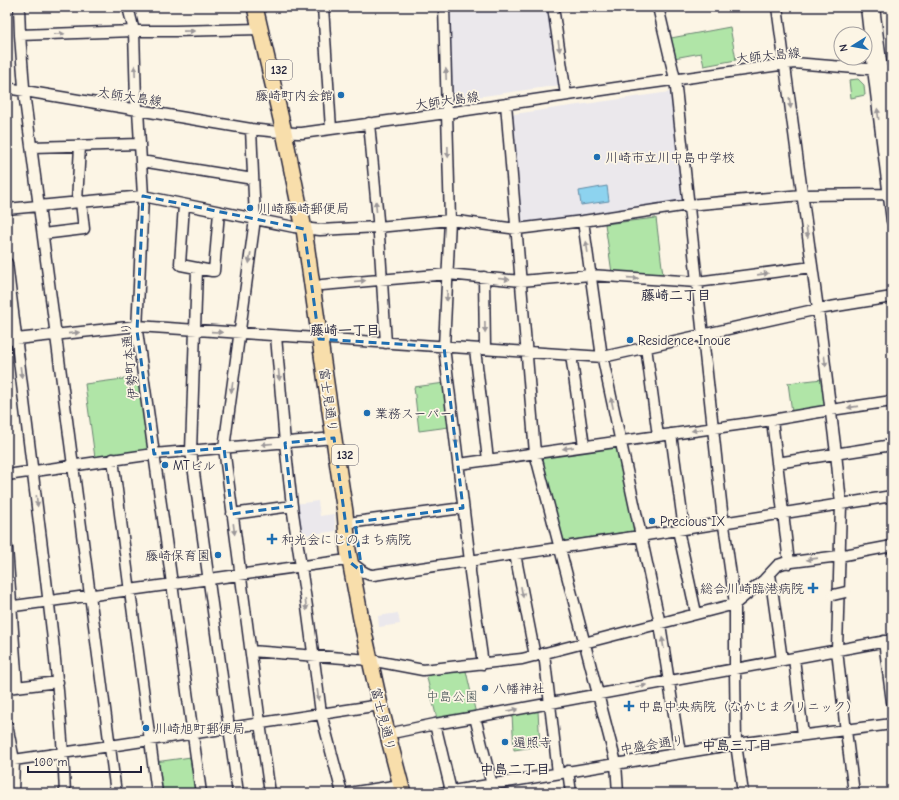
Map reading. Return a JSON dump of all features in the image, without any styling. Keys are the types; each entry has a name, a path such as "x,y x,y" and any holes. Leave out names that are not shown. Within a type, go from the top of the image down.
{"highway":[{"name":"富士見通り","path":"255,7 288,133 308,229 322,285 324,339 334,438 345,512 348,550 357,568"},
{"name":"富士見通り","path":"265,7 289,117 288,133"},
{"name":"富士見通り","path":"308,229 324,339 355,522 361,619 397,732 405,790"},
{"name":"富士見通り","path":"374,661 380,705 405,790"}],"street":[{"path":"19,7 25,100 116,793"},
{"name":"伊勢町本通り","path":"128,7 134,30 136,101 138,110 143,196 137,331 201,793"},
{"path":"323,7 331,129"},
{"path":"444,7 450,220 444,347 459,464 470,572 483,664"},
{"path":"553,7 566,95"},
{"path":"658,7 675,79 702,334 735,604 736,744 743,793"},
{"path":"777,7 818,309 841,504 837,650 854,793"},
{"path":"866,7 882,70 892,222"},
{"path":"874,7 892,147"},
{"path":"20,35 134,30 175,31 260,29"},
{"name":"大師大島線","path":"7,88 24,88 138,110 250,129 271,132 302,133 784,64 794,63 882,70"},
{"path":"506,104 535,453 616,763 618,793"},
{"path":"369,124 386,343"},
{"path":"250,129 255,219 224,448 270,793"},
{"path":"32,147 140,144"},
{"path":"43,234 84,229 79,202 80,146"},
{"path":"141,161 253,179"},
{"path":"7,210 143,196 308,229 320,230 378,227 450,220 517,229 583,221 688,205 802,195 890,194"},
{"path":"184,205 180,264 197,269 214,271 219,212"},
{"path":"583,221 601,350 660,624 680,753"},
{"path":"7,263 12,340 33,471 58,682 64,753 65,793"},
{"path":"322,285 448,274 521,281 590,275 697,282 812,267"},
{"path":"197,269 191,451 238,793"},
{"path":"484,278 480,349 488,460"},
{"path":"12,340 137,326 603,357 818,309 892,297"},
{"path":"276,336 292,506 320,713 342,793"},
{"path":"646,347 658,436"},
{"path":"571,355 584,446"},
{"path":"459,464 892,402"},
{"path":"772,420 789,562"},
{"path":"671,434 681,529 696,613"},
{"path":"7,475 154,454 334,438"},
{"path":"777,463 892,445"},
{"path":"113,459 157,793"},
{"path":"9,607 340,561 347,561 368,575 373,575 640,536 892,496"},
{"path":"232,514 292,506"},
{"path":"355,522 463,508"},
{"path":"251,651 374,661 423,670 513,661 735,604 764,580 778,564 839,556 892,546"},
{"path":"7,548 12,687 58,682"},
{"path":"515,554 550,702 558,773"},
{"path":"770,574 782,660"},
{"path":"833,595 846,592"},
{"path":"397,732 550,702 888,640 892,702"},
{"path":"794,658 803,735"},
{"path":"10,760 380,705"},
{"path":"475,717 493,788"},
{"path":"435,724 454,792"},
{"name":"中盛会通り","path":"440,793 493,788 568,771 736,744 892,724"},
{"path":"7,725 13,793"},
{"path":"568,771 571,793"},
{"path":"349,793 405,790"}],"highlighted area":[{"path":"143,196 304,229 319,339 444,347 463,508 355,522 362,572 351,563 334,438 285,443 292,506 232,514 224,448 154,454 137,331"}],"shaded area":[{"path":"447,7 549,7 561,85 449,101"},
{"name":"川崎市立川中島中学校","path":"670,92 683,197 681,200 522,222 513,117 514,114"},
{"path":"318,501 320,516 334,514 336,531 300,536 295,504"},
{"path":"398,613 400,624 379,627 378,616"}],"green space":[{"path":"730,27 736,60 704,66 701,53 674,58 671,38"},
{"path":"858,79 864,85 865,95 851,98 849,80"},
{"path":"656,218 663,275 612,273 605,224"},
{"path":"138,377 148,449 146,451 95,458 85,384"},
{"path":"822,379 826,408 792,412 788,383"},
{"path":"445,383 449,427 419,431 414,387"},
{"path":"615,446 618,447 635,528 633,531 566,541 563,539 541,460 544,456"},
{"name":"中島公園","path":"466,671 476,714 437,719 427,678 428,675"},
{"path":"538,711 540,746 514,750 512,715"},
{"path":"191,757 195,793 159,793 155,762"}],"water":[{"path":"607,186 609,201 581,205 579,191"}],"place":[{"name":"藤崎町内会館","path":"341,95"},
{"name":"川崎市立川中島中学校","path":"597,157"},
{"name":"川崎藤崎郵便局","path":"250,208"},
{"name":"Residence Inoue","path":"630,340"},
{"name":"業務スーパー","path":"367,413"},
{"name":"MTビル","path":"165,465"},
{"name":"Precious IX","path":"652,521"},
{"name":"和光会にじのまち病院","path":"272,539"},
{"name":"藤崎保育園","path":"218,555"},
{"name":"総合川崎臨港病院","path":"813,588"},
{"name":"八幡神社","path":"485,688"},
{"name":"中島中央病院（なかじまクリニック）","path":"629,706"},
{"name":"川崎旭町郵便局","path":"146,728"},
{"name":"遍照寺","path":"505,742"}],"district":[{"name":"藤崎二丁目","path":"676,295"},
{"name":"藤崎一丁目","path":"345,330"},
{"name":"中島三丁目","path":"737,745"},
{"name":"中島二丁目","path":"515,769"}]}
